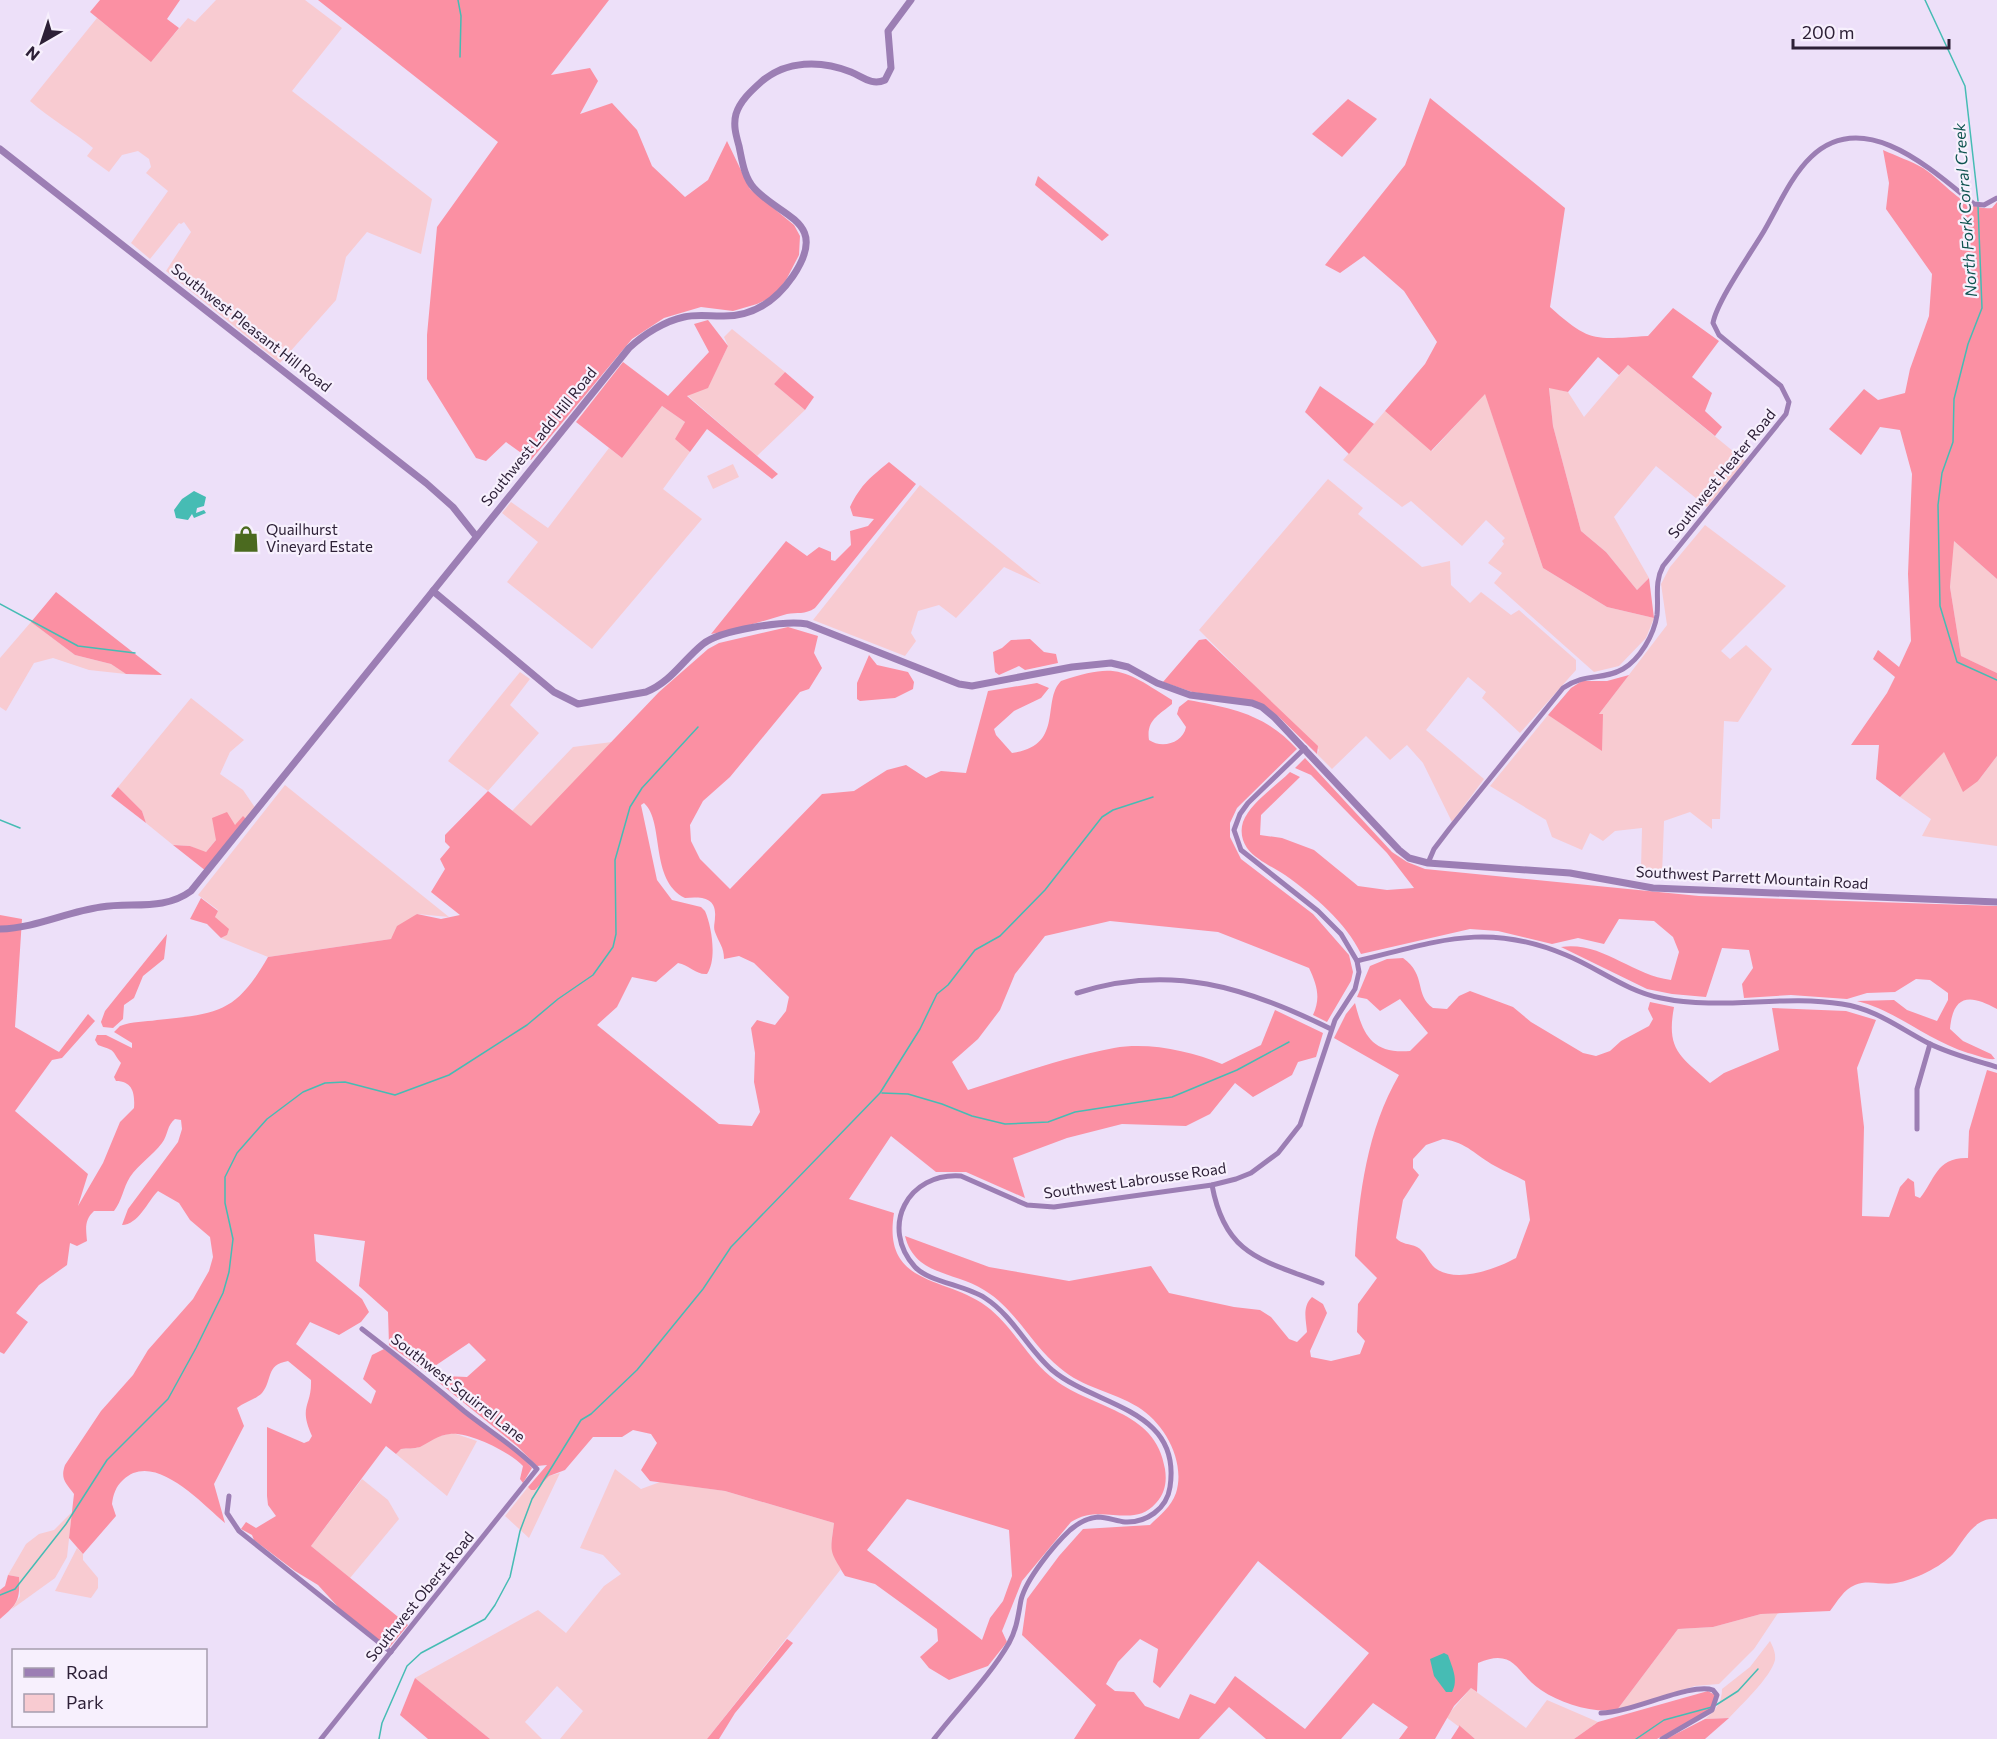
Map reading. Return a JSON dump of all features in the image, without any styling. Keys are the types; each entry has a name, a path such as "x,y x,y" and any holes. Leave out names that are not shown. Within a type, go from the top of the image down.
{"street":[{"name":"Southwest Ladd Hill Road","path":"0,929 37,925 102,906 170,903 191,891 218,862 476,536 636,341 657,328 685,316 730,316 752,311 771,301 784,288 803,257 804,234 795,219 760,195 750,184 735,128 738,110 746,97 766,78 791,66 822,65 844,70 872,82 885,80 891,68 888,33 911,0"},
{"name":"Southwest Heater Road","path":"1428,863 1445,835 1563,688 1581,677 1613,674 1634,660 1653,627 1656,616 1658,577 1663,566 1786,414 1789,402 1781,386 1719,335 1713,323 1726,296 1810,158 1819,150 1839,141 1869,138 1899,149 1974,204 1984,206 1997,198"},
{"name":"Southwest Pleasant Hill Road","path":"0,149 426,483 453,507 476,536"},
{"name":"Southwest Parrett Mountain Road","path":"433,591 554,692 578,704 657,688 707,641 780,622 794,621 807,624 959,684 972,686 987,686 1072,667 1118,664 1136,670 1157,683 1190,695 1252,703 1262,707 1305,748 1409,858 1428,863 1570,873 1653,888 1997,902"},
{"path":"1305,748 1244,808 1236,823 1236,840 1250,858 1290,887 1326,919 1350,946 1357,961 1457,936 1482,935 1512,939 1563,954 1626,986 1662,998 1728,1005 1815,1000 1842,1003 1877,1013 1930,1044 1997,1067"},
{"name":"Southwest Labrousse Road","path":"934,1739 1003,1653 1016,1632 1021,1598 1032,1576 1069,1531 1079,1523 1097,1517 1138,1521 1153,1515 1169,1495 1172,1473 1163,1442 1142,1417 1129,1409 1092,1396 1054,1372 1029,1347 1005,1314 984,1297 952,1282 925,1275 917,1269 901,1245 898,1228 906,1202 924,1183 949,1175 969,1179 1027,1205 1054,1207 1212,1185 1251,1173 1278,1153 1290,1140 1305,1113 1331,1029 1354,989 1359,972 1357,961"},
{"path":"1077,993 1133,979 1189,981 1220,986 1273,1002 1331,1029"},
{"path":"1917,1128 1917,1089 1930,1044"},
{"path":"1212,1185 1224,1225 1238,1244 1264,1261 1322,1282"},
{"name":"Southwest Squirrel Lane","path":"362,1329 444,1392 463,1410 518,1449 537,1469"},
{"name":"Southwest Oberst Road","path":"321,1739 537,1469"},
{"path":"229,1496 227,1513 239,1531 391,1652"},
{"path":"1601,1713 1626,1710 1699,1688 1713,1690 1717,1695 1712,1710 1662,1739"}],"green space":[{"path":"216,0 305,0 342,28 292,91 432,199 421,254 367,232 346,257 336,300 280,363 166,271 191,232 184,222 179,223 150,259 131,243 168,191 146,173 151,167 149,159 138,151 122,155 109,172 87,156 93,148 30,101 97,18 151,61 188,18 195,22"},
{"path":"732,329 785,372 774,384 805,410 757,456 687,395 708,387 728,346 724,337"},
{"path":"1628,365 1745,461 1707,507 1656,466 1614,517 1649,578 1637,590 1606,552 1581,531 1553,426 1549,387 1568,392 1584,417"},
{"path":"1485,393 1543,568 1607,607 1654,618 1646,638 1619,666 1594,672 1494,583 1502,573 1488,563 1504,544 1502,541 1505,538 1486,520 1462,546 1411,501 1402,507 1343,460 1385,411 1432,451"},
{"path":"662,406 685,422 676,439 690,452 663,489 702,519 592,649 507,582 538,542 502,513 511,502 548,528 609,448 622,458"},
{"path":"733,464 739,477 713,489 707,476"},
{"path":"1328,479 1363,508 1358,514 1422,567 1450,561 1451,585 1470,603 1481,592 1511,615 1519,610 1576,660 1576,670 1520,733 1482,698 1486,692 1468,677 1426,730 1484,779 1452,822 1423,763 1407,745 1390,760 1366,736 1332,769 1317,754 1319,750 1199,630"},
{"path":"920,485 1041,584 1004,567 956,618 939,605 918,611 911,633 916,641 905,656 813,620"},
{"path":"1705,525 1786,586 1721,651 1730,659 1746,645 1772,669 1738,722 1724,721 1720,819 1712,819 1712,829 1690,812 1664,821 1662,875 1641,869 1642,828 1615,831 1603,841 1590,833 1582,850 1552,837 1546,820 1490,786 1548,715 1602,750 1599,714 1667,625 1661,584 1670,567"},
{"path":"1953,540 1997,579 1997,673 1961,656 1950,587"},
{"path":"31,622 75,655 111,664 126,674 89,670 53,658 34,663 6,711 0,707 0,658"},
{"path":"520,672 530,679 510,705 539,733 488,791 448,761"},
{"path":"191,698 244,740 230,752 220,774 243,790 256,809 247,820 216,833 216,840 205,853 190,846 173,845 146,823 142,811 118,787"},
{"path":"612,742 531,827 512,811 573,747"},
{"path":"1944,751 1978,781 1997,756 1997,846 1922,836 1931,819 1900,797"},
{"path":"285,785 449,917 417,914 391,939 268,957 221,938 227,935 215,917 218,910 198,895"},
{"path":"453,1433 477,1441 447,1496 396,1454 401,1449 417,1448 436,1437"},
{"path":"615,1469 641,1489 660,1482 725,1491 834,1523 832,1547 841,1569 707,1739 560,1739 583,1711 557,1686 525,1722 542,1739 490,1739 415,1678 538,1610 566,1633 604,1586 621,1574 603,1555 580,1548"},
{"path":"560,1473 529,1538 505,1516 528,1487 535,1490 549,1476"},
{"path":"362,1479 388,1500 399,1519 350,1578 311,1546"},
{"path":"72,1512 67,1557 55,1578 12,1609 20,1596 19,1577 8,1575 26,1544 39,1534 54,1530"},
{"path":"77,1548 83,1554 83,1560 98,1578 98,1588 91,1598 55,1591"},
{"path":"1778,1613 1754,1649 1719,1684 1695,1686 1617,1710 1678,1629 1713,1627 1761,1614"},
{"path":"1770,1641 1775,1652 1775,1660 1762,1682 1729,1718 1705,1719 1717,1706 1722,1689 1750,1667"},
{"path":"1471,1688 1526,1728 1547,1700 1598,1722 1574,1739 1475,1739 1446,1717"}],"shaded area":[{"path":"100,0 180,0 167,19 179,28 151,62 90,12"},
{"path":"318,0 609,0 551,75 590,68 598,81 580,114 612,103 637,130 652,166 685,197 708,180 727,141 750,189 794,225 800,236 799,255 786,280 774,296 757,304 733,311 701,307 664,318 632,339 531,460 506,442 486,461 476,458 427,379 427,335 437,227 498,142"},
{"path":"1430,98 1565,208 1550,307 1564,319 1575,328 1594,336 1616,338 1648,336 1673,308 1719,341 1692,377 1712,393 1705,411 1722,427 1715,436 1628,365 1619,375 1598,357 1568,392 1549,388 1553,426 1581,531 1606,552 1637,590 1649,578 1654,618 1607,607 1543,568 1485,394 1431,451 1385,411 1425,364 1437,342 1404,291 1364,256 1340,273 1325,265 1405,165"},
{"path":"1348,99 1377,119 1342,157 1312,134"},
{"path":"1883,150 1923,168 1972,205 1992,208 1997,202 1997,579 1954,541 1950,587 1961,656 1997,673 1997,756 1978,781 1963,792 1944,752 1900,797 1876,779 1879,745 1851,745 1887,693 1895,677 1873,659 1878,650 1899,667 1911,641 1908,574 1912,474 1900,430 1880,427 1861,455 1829,429 1864,389 1878,400 1905,393 1910,369 1929,316 1932,274 1886,209 1889,183"},
{"path":"1038,176 1109,235 1102,241 1035,185"},
{"path":"708,320 728,346 708,388 687,396 778,474 772,479 707,429 690,452 675,439 685,422 662,406 622,458 576,422 623,362 668,396 709,352 694,324"},
{"path":"785,372 814,397 805,410 774,384"},
{"path":"1320,386 1374,424 1349,454 1305,412"},
{"path":"889,462 916,484 815,608 808,612 787,614 711,634 786,541 807,556 819,547 831,552 831,560 835,561 851,545 850,531 868,526 874,519 853,516 850,507 862,487"},
{"path":"194,491 206,497 204,506 197,508 196,513 204,510 206,513 194,518 192,514 188,520 176,518 174,510 182,499"},
{"path":"56,592 162,675 126,674 111,664 75,655 31,622"},
{"path":"788,627 818,636 814,653 822,668 809,689 800,692 730,777 703,801 690,825 691,841 700,859 730,889 822,794 854,791 887,770 906,765 926,778 941,771 966,773 988,691 1037,683 1049,688 1041,698 1014,711 994,729 996,735 1012,753 1029,749 1039,742 1046,732 1052,700 1061,681 1080,675 1108,671 1131,676 1172,700 1172,704 1154,719 1150,727 1149,740 1154,743 1171,743 1181,737 1186,727 1177,714 1179,707 1188,700 1247,714 1273,728 1297,749 1237,808 1230,823 1230,837 1241,859 1313,914 1349,955 1353,972 1351,981 1327,1022 1313,1015 1317,1003 1317,991 1309,968 1218,932 1110,921 1045,936 1015,974 1000,1010 978,1039 952,1062 968,1090 1059,1061 1127,1046 1169,1049 1197,1055 1222,1064 1261,1045 1275,1010 1323,1033 1316,1057 1298,1062 1292,1075 1253,1097 1235,1083 1210,1114 1186,1126 1122,1124 1067,1138 1013,1158 1025,1198 966,1172 936,1172 891,1136 849,1199 894,1213 893,1237 898,1255 907,1267 920,1276 970,1296 986,1306 1004,1322 1050,1376 1066,1387 1119,1412 1149,1434 1159,1449 1165,1469 1165,1487 1159,1499 1147,1511 1137,1515 1094,1514 1071,1522 1022,1581 1002,1631 1007,1642 988,1666 949,1680 929,1668 920,1657 938,1641 937,1629 875,1584 845,1576 832,1551 834,1523 725,1491 650,1481 641,1470 657,1443 651,1434 633,1430 622,1437 593,1437 565,1470 549,1476 535,1490 531,1490 528,1487 547,1465 537,1466 517,1446 437,1381 444,1376 467,1377 486,1360 469,1343 426,1372 389,1345 388,1312 359,1286 365,1241 314,1234 316,1261 362,1299 369,1312 361,1322 339,1335 310,1322 296,1344 371,1404 376,1391 363,1379 372,1355 384,1349 516,1450 532,1468 523,1483 520,1479 523,1466 489,1444 468,1436 450,1434 438,1437 420,1447 401,1449 396,1454 386,1446 311,1546 408,1625 389,1648 340,1609 318,1585 295,1571 254,1540 252,1535 241,1529 246,1522 256,1528 276,1516 268,1505 267,1496 267,1427 304,1443 312,1436 306,1418 311,1380 288,1361 273,1369 262,1393 237,1408 244,1426 214,1484 225,1523 190,1493 163,1475 149,1471 135,1472 118,1485 114,1494 112,1504 116,1516 83,1554 69,1538 74,1494 66,1484 65,1465 101,1411 133,1375 148,1350 193,1299 209,1271 213,1257 210,1237 190,1220 179,1203 158,1191 138,1217 122,1225 128,1209 178,1142 182,1129 181,1120 175,1119 170,1124 162,1143 130,1177 114,1211 94,1211 91,1214 87,1221 87,1241 77,1246 70,1243 67,1265 39,1285 16,1313 28,1322 4,1354 0,1352 0,915 22,919 15,1027 59,1052 88,1014 95,1021 62,1058 52,1060 15,1111 88,1174 78,1206 103,1163 120,1122 134,1108 132,1089 126,1083 116,1081 114,1077 121,1063 113,1051 98,1045 95,1040 97,1035 106,1035 132,1048 132,1043 114,1032 120,1026 134,1022 196,1016 223,1007 246,990 268,957 391,939 397,926 417,914 441,919 460,915 431,892 445,869 440,859 450,847 445,842 445,835 488,791 531,826 659,692 708,649 719,643","holes":["644,803 654,823 666,878 674,890 685,898 706,899 713,905 714,930 724,959 739,956 754,963 789,997 786,1011 775,1025 757,1020 751,1028 755,1053 754,1082 760,1112 752,1126 719,1124 597,1025 617,1007 632,977 656,982 678,963 699,973 707,974 712,960 710,926 705,911 701,907 672,900 657,880 641,805","907,1499 1009,1530 1012,1576 1003,1601 990,1618 982,1640 867,1550"]},
{"path":"1030,639 1044,652 1056,654 1058,663 1025,670 1019,666 999,675 995,672 993,652 1011,640"},
{"path":"1206,639 1318,746 1317,754 1278,716 1255,701 1192,692 1163,682 1199,640"},
{"path":"869,655 877,665 908,672 914,682 913,689 895,698 860,701 857,699 857,683"},
{"path":"1629,675 1599,714 1603,714 1602,751 1548,715 1571,688 1582,681 1607,681"},
{"path":"1305,758 1392,852 1407,862 1425,869 1699,896 1997,906 1997,1009 1979,1001 1964,1000 1955,1009 1950,1029 1963,1041 1991,1054 1995,1059 1953,1047 1885,1011 1857,1001 1894,1000 1907,1010 1937,1021 1948,1000 1948,993 1930,980 1916,979 1895,992 1867,993 1847,999 1791,995 1744,998 1742,984 1753,968 1749,950 1722,948 1706,997 1672,994 1647,989 1561,947 1576,946 1590,949 1656,977 1671,980 1679,952 1673,937 1654,921 1619,919 1604,944 1578,938 1552,944 1498,931 1470,929 1361,954 1347,931 1328,910 1296,883 1255,856 1247,848 1243,839 1242,825 1246,815 1290,772 1300,777 1261,815 1260,835 1282,838 1314,850 1358,886 1387,890 1414,888 1387,853 1311,775 1295,768"},
{"path":"118,787 142,811 146,823 111,796"},
{"path":"227,812 235,825 243,816 247,820 206,871 173,845 190,846 206,852 216,840 212,818"},
{"path":"201,898 218,911 215,917 229,929 227,935 221,938 207,924 190,919"},
{"path":"167,934 164,959 143,976 134,998 124,1005 123,1019 113,1028 103,1027 101,1022 105,1011"},
{"path":"1403,958 1410,964 1427,1003 1433,1008 1447,1009 1459,996 1470,991 1513,1007 1531,1022 1583,1053 1596,1056 1610,1051 1621,1041 1649,1026 1653,1019 1648,1009 1650,1002 1674,1007 1672,1033 1674,1043 1683,1058 1710,1083 1724,1073 1779,1050 1772,1008 1846,1011 1876,1020 1857,1068 1864,1127 1862,1216 1889,1217 1900,1187 1908,1178 1914,1182 1915,1196 1920,1198 1943,1165 1949,1161 1968,1158 1969,1131 1987,1070 1997,1073 1997,1519 1989,1519 1976,1525 1948,1559 1927,1572 1896,1583 1855,1585 1844,1593 1830,1611 1761,1614 1713,1627 1678,1629 1617,1710 1587,1709 1558,1699 1533,1684 1514,1664 1500,1658 1478,1663 1477,1692 1471,1688 1454,1706 1435,1739 1399,1739 1408,1727 1373,1703 1341,1739 1266,1739 1229,1707 1199,1739 1074,1739 1096,1705 1022,1635 1027,1599 1059,1556 1083,1529 1150,1525 1176,1493 1178,1468 1175,1456 1164,1433 1148,1414 1128,1402 1069,1375 1040,1349 995,1298 972,1284 926,1266 910,1249 905,1236 989,1267 1069,1281 1151,1266 1169,1293 1234,1307 1260,1310 1271,1317 1289,1339 1297,1342 1307,1332 1306,1309 1312,1297 1323,1304 1327,1313 1310,1351 1311,1357 1331,1361 1360,1354 1365,1341 1357,1332 1358,1304 1377,1278 1355,1256 1362,1186 1379,1118 1399,1075 1334,1038 1346,1014 1355,1003 1366,1033 1378,1046 1397,1051 1410,1051 1428,1033 1400,999 1380,1011 1367,999 1357,997 1370,966 1387,959","holes":["1443,1139 1465,1146 1495,1166 1525,1181 1530,1220 1516,1258 1487,1270 1454,1275 1435,1268 1420,1249 1396,1238 1403,1200 1419,1175 1413,1168 1413,1159 1426,1145","1258,1561 1369,1653 1305,1729 1235,1676 1215,1704 1190,1694 1179,1719 1145,1706 1134,1692 1115,1691 1106,1684 1118,1662 1140,1639 1158,1649 1153,1682 1160,1688"]},
{"path":"8,1575 19,1577 19,1591 17,1601 0,1619 0,1590 5,1586"},
{"path":"787,1639 793,1643 735,1713 719,1739 707,1739"},
{"path":"1444,1653 1448,1655 1454,1673 1455,1683 1452,1692 1446,1692 1434,1676 1430,1659"},
{"path":"415,1678 490,1739 428,1739 400,1715"},
{"path":"1708,1691 1715,1695 1708,1712 1657,1739 1574,1739 1598,1722"},
{"path":"1729,1718 1705,1739 1666,1739 1705,1719"},
{"path":"1460,1726 1475,1739 1451,1739"}],"waterway":[{"path":"458,0 461,16 460,57"},
{"name":"North Fork Corral Creek","path":"1925,0 1965,86 1978,201"},
{"name":"North Fork Corral Creek","path":"1978,206 1982,308 1968,344 1954,399 1953,442 1942,473 1938,505 1940,606 1957,662 1997,680"},
{"path":"0,604 78,646 135,653"},
{"path":"0,1595 15,1589 66,1524 107,1460 168,1399 196,1348 223,1293 229,1272 233,1239 225,1203 225,1177 237,1153 267,1119 303,1092 325,1083 345,1082 395,1095 449,1075 527,1025 558,999 593,975 613,947 616,934 615,860 630,807 642,788 698,727"},
{"path":"379,1739 382,1723 407,1666 421,1653 485,1619 495,1605 510,1577 520,1531 532,1499 581,1420 591,1414 637,1370 703,1289 731,1247 880,1093 920,1029 937,994 948,985 975,950 1000,936 1045,890 1102,817 1113,810 1153,797"},
{"path":"0,820 20,828"},
{"path":"882,1093 908,1094 972,1116 1005,1124 1048,1122 1075,1112 1172,1097 1237,1070 1289,1042"},
{"path":"1716,1705 1738,1691 1758,1669"},
{"path":"1636,1739 1664,1720 1712,1707"}],"place":[{"name":"Quailhurst Vineyard Estate","path":"246,539"}]}
